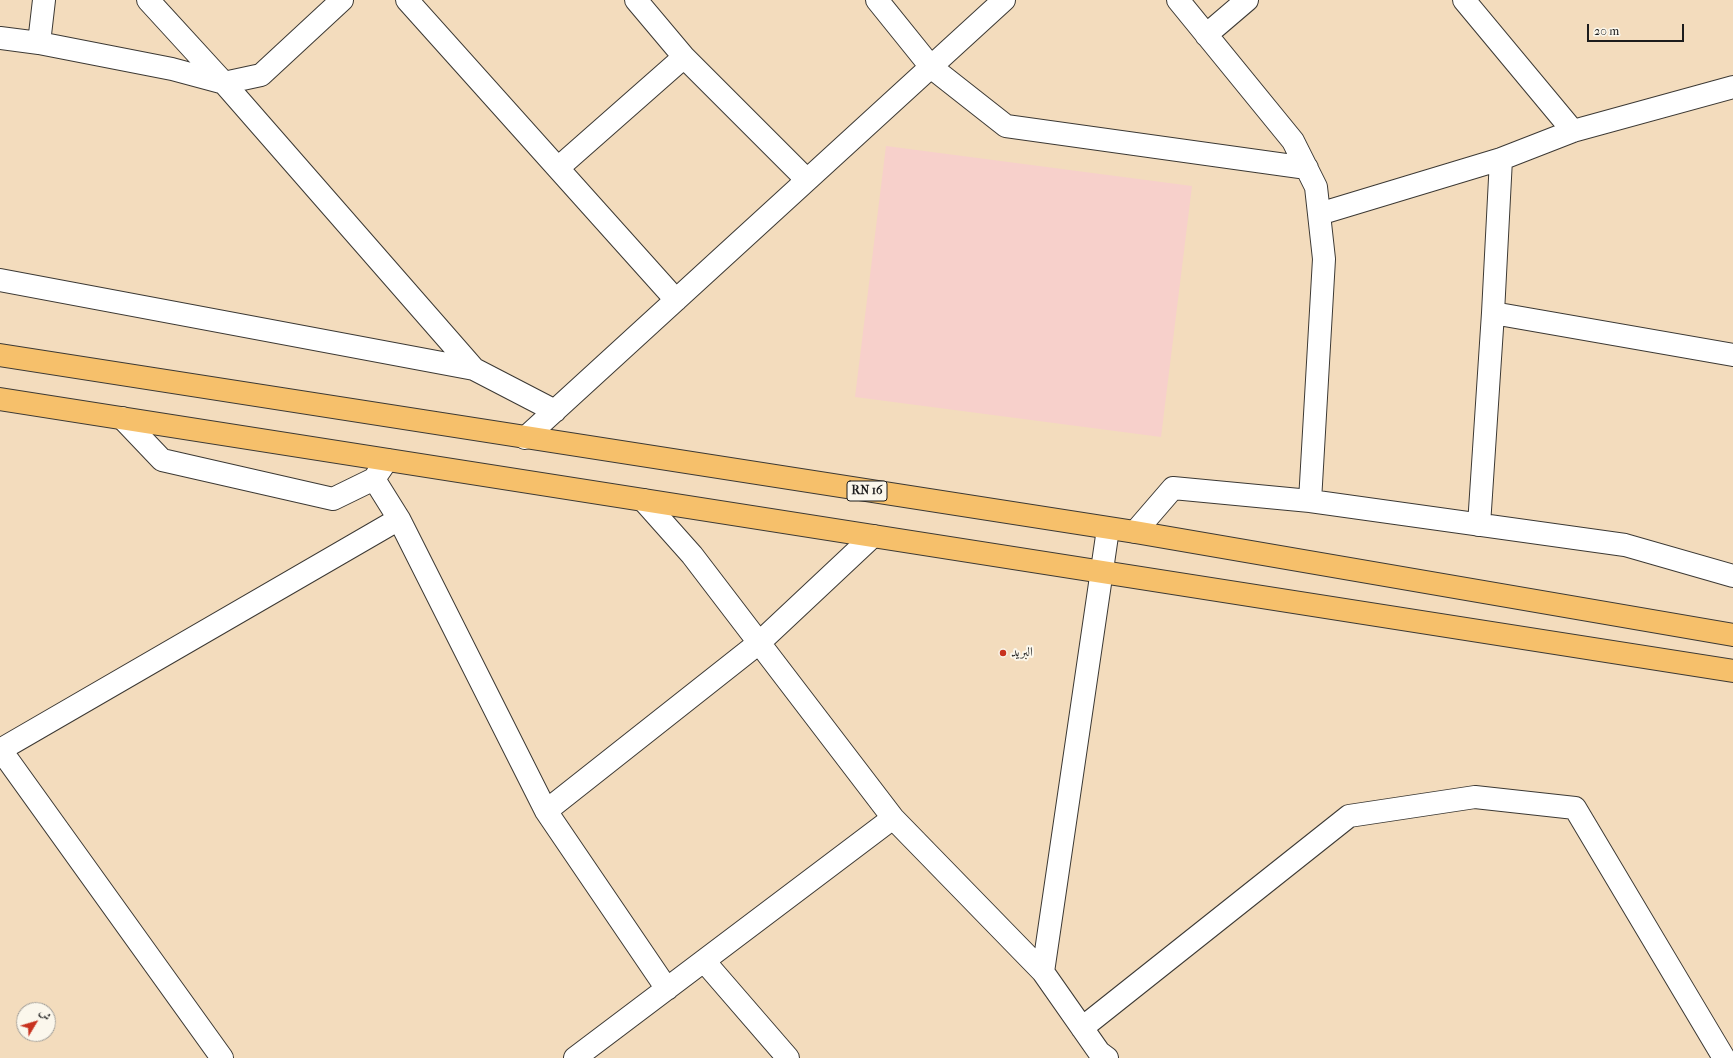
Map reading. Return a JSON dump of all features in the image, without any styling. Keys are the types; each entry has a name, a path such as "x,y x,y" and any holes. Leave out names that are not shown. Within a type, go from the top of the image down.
{"main road":[{"name":"RN 16","path":"0,355 1135,532 1733,635"},
{"path":"0,399 1733,671"}],"street":[{"path":"39,43 44,0"},
{"path":"148,0 224,83 474,369"},
{"path":"0,38 39,43 172,69 224,83 261,75 342,0"},
{"path":"407,0 676,300"},
{"path":"636,0 684,57 807,180"},
{"path":"877,0 931,67 1006,126 1307,168"},
{"path":"526,438 1004,0"},
{"path":"1178,0 1293,141 1316,187 1324,259 1310,501"},
{"path":"1206,35 1247,0"},
{"path":"1464,0 1573,132"},
{"path":"558,168 684,57"},
{"path":"1319,214 1501,159 1573,132 1733,87"},
{"path":"1479,525 1493,313 1501,159"},
{"path":"0,280 474,369 555,411"},
{"path":"1493,313 1733,355"},
{"path":"122,418 162,460 333,500 374,479 386,460"},
{"path":"374,479 399,519 546,811 667,989"},
{"path":"1135,532 1173,488 1310,501 1625,545 1733,576"},
{"path":"643,500 692,556 760,642 893,818 1043,972 1082,1028 1100,1052 1107,1058"},
{"path":"222,1058 0,750 399,519"},
{"path":"1043,972 1108,529"},
{"path":"546,811 760,642 873,536"},
{"path":"1082,1028 1349,816 1475,797 1575,808 1724,1058"},
{"path":"575,1058 893,818"},
{"path":"704,960 788,1058"}],"shaded area":[{"path":"886,146 1192,186 1161,437 855,397"}],"place":[{"name":"البريد","path":"1003,653"}]}
